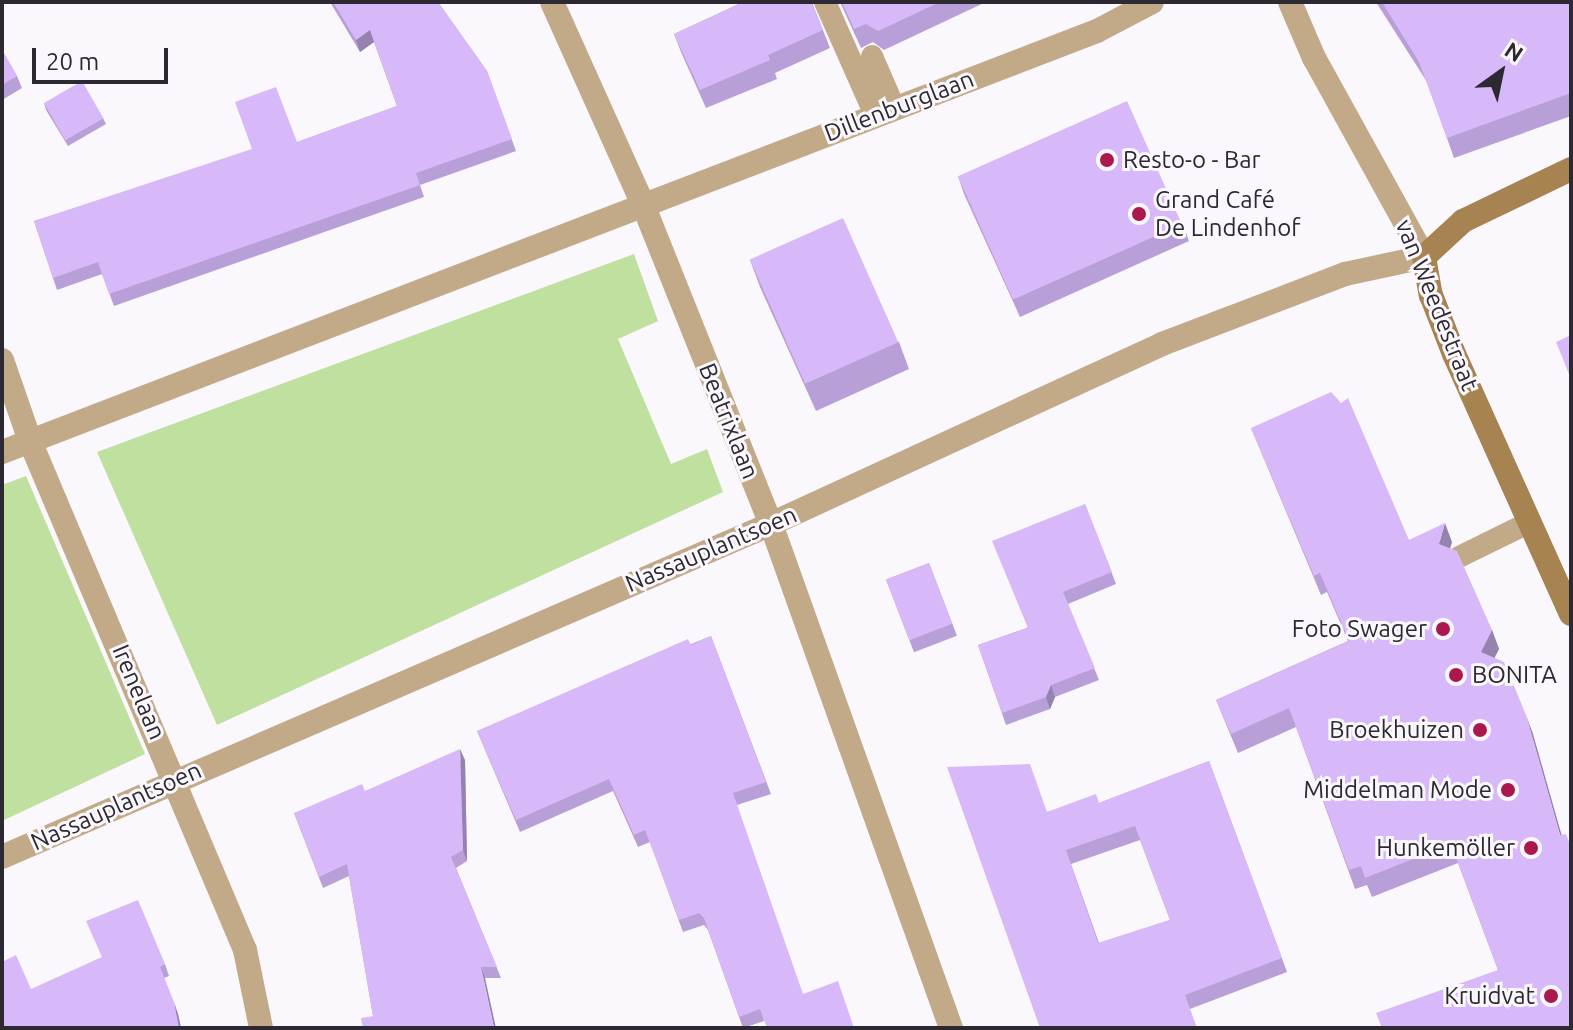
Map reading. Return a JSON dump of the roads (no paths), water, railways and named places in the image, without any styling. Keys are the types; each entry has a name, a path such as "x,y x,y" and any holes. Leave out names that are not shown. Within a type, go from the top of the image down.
{"main road":[{"path":"1424,257 1463,221 1571,169"},
{"name":"van Weedestraat","path":"1424,257 1431,295 1454,354 1571,614"}],"street":[{"name":"Beatrixlaan","path":"552,2 644,207 771,524 951,1028"},
{"name":"Dillenburglaan","path":"644,207 884,111 1097,31 1152,2"},
{"name":"van Weedestraat","path":"1290,2 1314,58 1424,257"},
{"path":"2,452 644,207"},
{"name":"Nassauplantsoen","path":"2,857 176,778 771,524 1162,344 1345,274 1424,257"},
{"name":"Irenelaan","path":"2,360 30,441 176,778 245,950 261,1028"}],"lane":[{"path":"825,2 884,111"},
{"path":"872,56 884,111"},
{"path":"1459,557 1530,522"}],"place":[{"name":"Resto-o - Bar","path":"1107,160"},
{"name":"Grand Café De Lindenhof","path":"1139,214"},
{"name":"Foto Swager","path":"1443,629"},
{"name":"BONITA","path":"1456,675"},
{"name":"Broekhuizen","path":"1480,730"},
{"name":"Middelman Mode","path":"1508,790"},
{"name":"Hunkemöller","path":"1531,848"},
{"name":"Kruidvat","path":"1551,996"}]}
